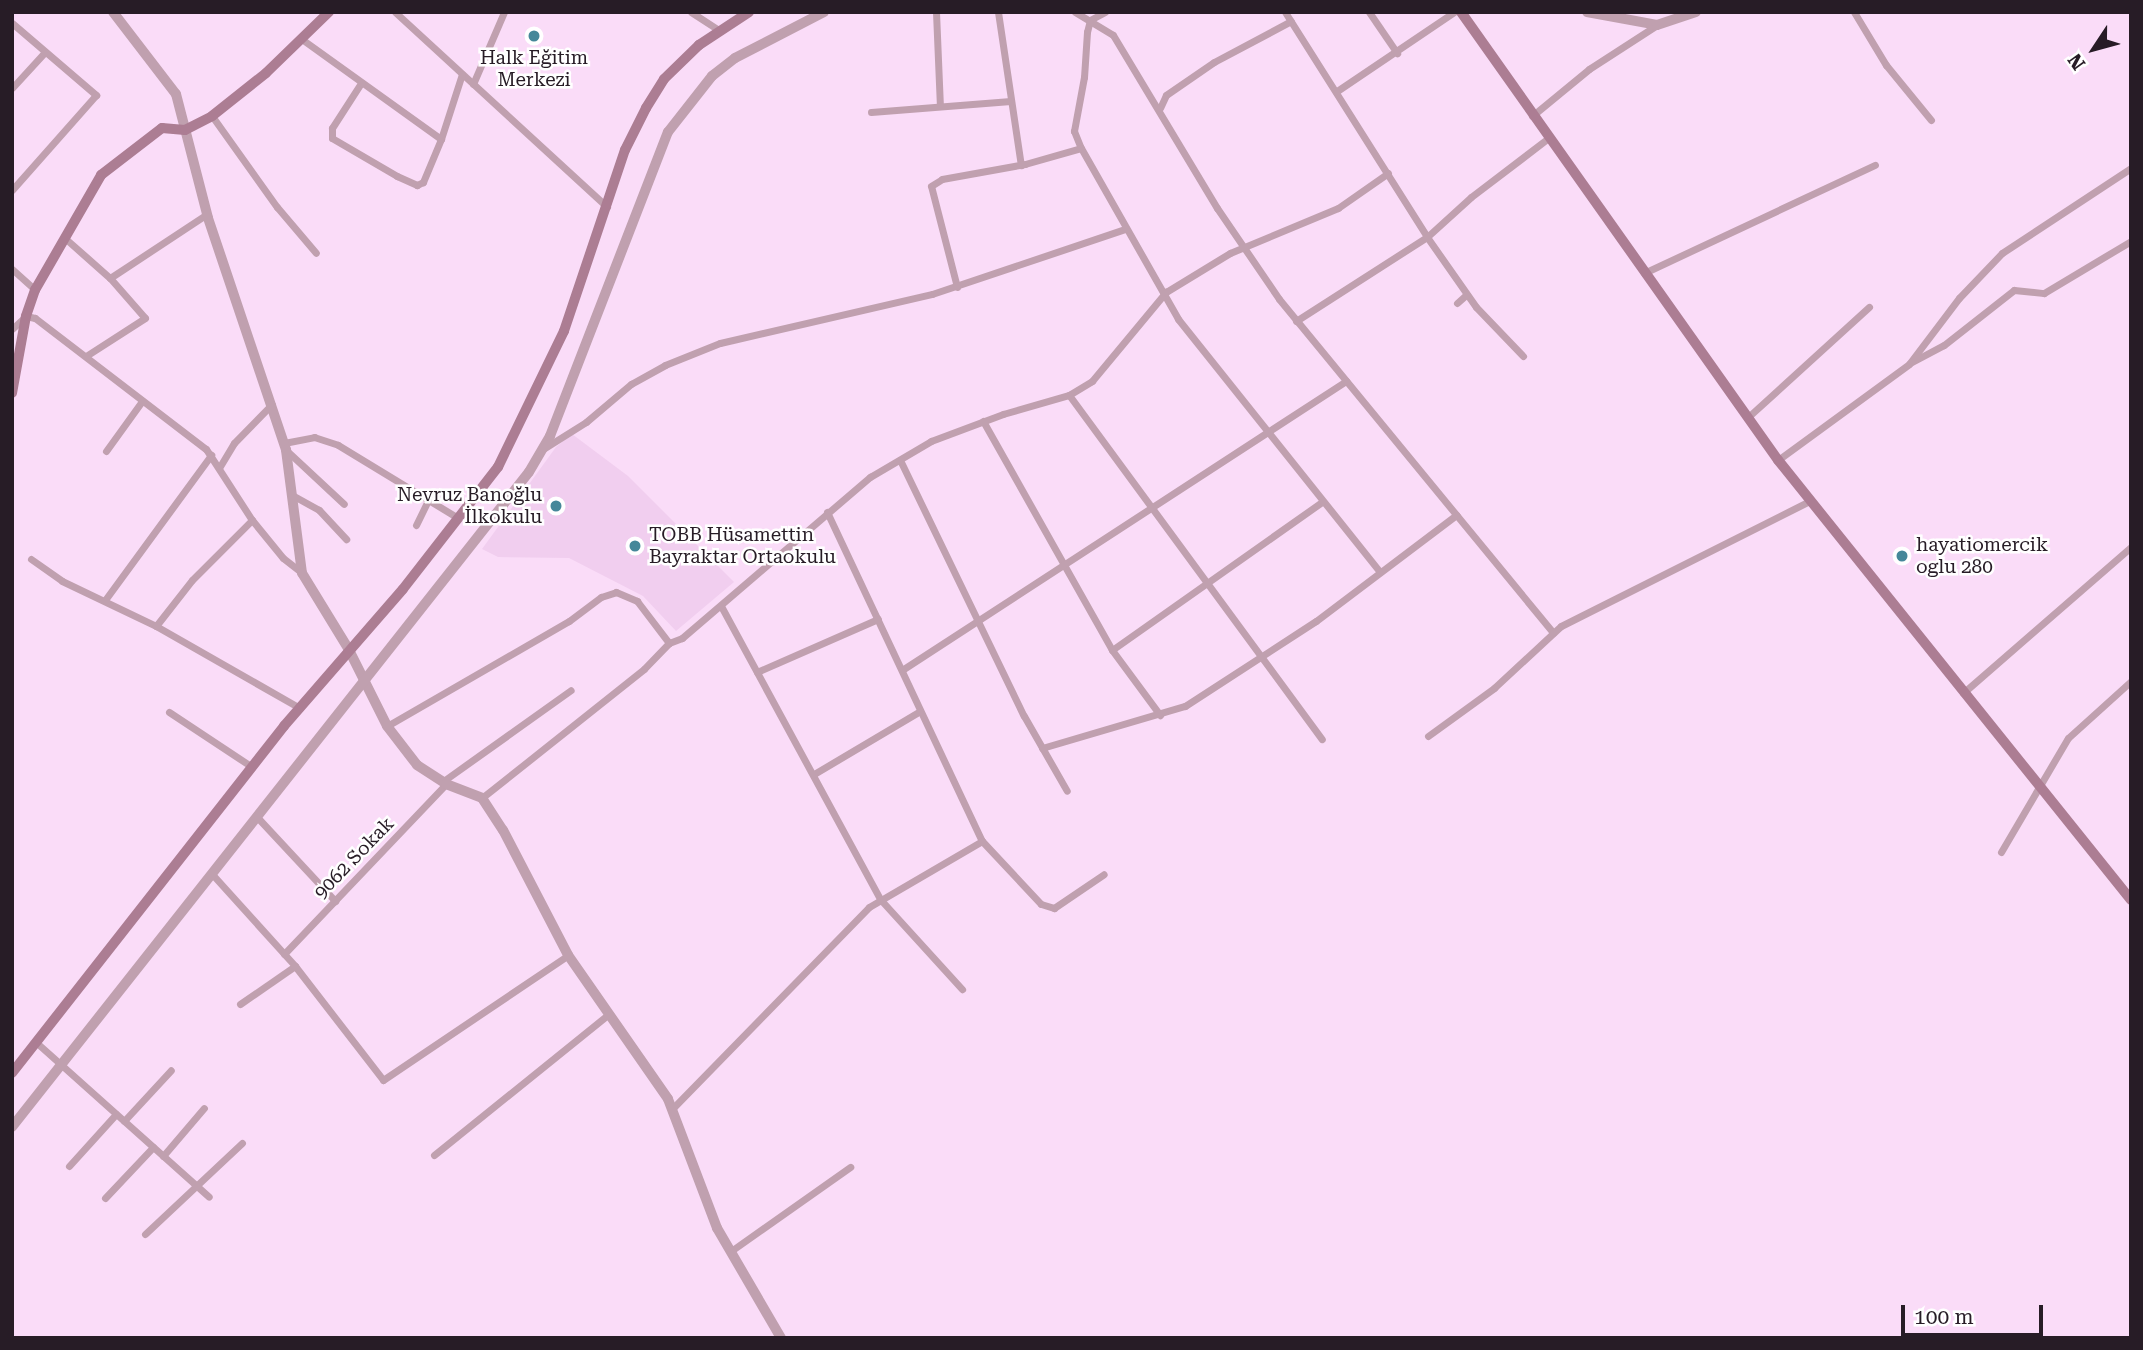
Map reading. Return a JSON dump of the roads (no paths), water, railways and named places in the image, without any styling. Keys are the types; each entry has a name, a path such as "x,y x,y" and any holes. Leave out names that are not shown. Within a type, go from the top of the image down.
{"main road":[{"path":"12,393 26,316 35,290 67,240 102,175 162,128 185,130 212,116 303,40 329,12"},
{"path":"12,1073 38,1044 252,767 348,648 403,589 498,467 523,421 564,331 625,150 664,79 720,31 750,12"},
{"path":"1461,12 1547,139 1778,460 2131,900"}],"street":[{"path":"113,12 176,94 207,214 285,446 302,573"},
{"path":"395,12 607,207"},
{"path":"473,84 504,12"},
{"path":"691,12 720,31"},
{"path":"12,1127 505,506 543,449 668,132 712,76 735,58 824,12"},
{"path":"936,12 940,106"},
{"path":"998,12 1021,165"},
{"path":"1075,12 1113,35 1160,108 1243,249 1296,321 1553,633"},
{"path":"1090,20 1105,12"},
{"path":"1285,12 1427,237 1467,294 1523,356"},
{"path":"1369,12 1397,53"},
{"path":"1337,91 1454,12"},
{"path":"1587,12 1657,25"},
{"path":"1532,116 1589,69 1657,25 1696,12"},
{"path":"1854,12 1886,65 1931,120"},
{"path":"1090,20 1074,131 1081,148 1163,295 1266,434 1379,571"},
{"path":"1160,108 1166,95 1214,62 1291,21"},
{"path":"12,23 96,95 12,190"},
{"path":"303,40 441,139"},
{"path":"12,88 44,53"},
{"path":"361,83 332,128 332,138 338,145 417,185 423,182 441,139 462,74"},
{"path":"872,112 1012,100"},
{"path":"212,116 276,207 316,253"},
{"path":"1296,321 1427,237 1547,139"},
{"path":"957,287 931,186 942,179 1021,165 1081,148"},
{"path":"1644,273 1875,165"},
{"path":"1909,364 1959,298 2002,253 2131,168"},
{"path":"482,798 644,669 669,643 721,606 827,512 900,460 931,441 983,421 1069,396 1099,373 1163,295 1243,249 1338,208 1388,173"},
{"path":"110,278 207,214"},
{"path":"543,449 665,365 720,343 957,287 1125,229"},
{"path":"67,240 110,278 145,318 86,356"},
{"path":"1778,460 1909,364 1944,345 2014,290 2044,293 2131,242"},
{"path":"12,269 35,290"},
{"path":"1457,303 1467,294"},
{"path":"1747,418 1869,307"},
{"path":"12,329 26,316 35,318 211,455 252,520 283,558 302,573 348,648 387,726 417,765 444,783 482,798 503,830 568,955 672,1109 717,1228 781,1338"},
{"path":"902,670 1063,568 1346,381"},
{"path":"1069,396 1322,740"},
{"path":"106,451 142,401"},
{"path":"219,468 234,443 272,404"},
{"path":"983,421 1063,568 1112,650 1160,715"},
{"path":"285,446 314,437 338,445 457,518"},
{"path":"285,446 344,504"},
{"path":"105,600 211,455"},
{"path":"900,460 978,622 1067,792"},
{"path":"292,495 319,510 346,539"},
{"path":"416,525 428,500"},
{"path":"1428,736 1494,688 1553,633 1594,607 1810,501"},
{"path":"1112,650 1208,585 1322,502"},
{"path":"827,512 982,841 1041,904 1054,908 1104,874"},
{"path":"1042,748 1185,706 1316,621 1379,571 1457,515"},
{"path":"156,626 252,520"},
{"path":"1963,693 2131,547"},
{"path":"31,559 62,581 156,626 300,708"},
{"path":"387,726 616,592 637,601 653,617 669,643"},
{"path":"721,606 880,899 962,989"},
{"path":"757,672 878,619"},
{"path":"2001,852 2037,785 2068,738 2131,681"},
{"name":"9062 Sokak","path":"284,954 444,783 571,690"},
{"path":"814,774 920,711"},
{"path":"169,712 252,767"},
{"path":"257,817 335,901"},
{"path":"672,1109 880,899 982,841"},
{"path":"212,874 295,966 383,1080 568,955"},
{"path":"240,1004 295,966"},
{"path":"434,1155 609,1014"},
{"path":"38,1044 209,1197"},
{"path":"124,1121 170,1070"},
{"path":"163,1156 204,1108"},
{"path":"69,1166 116,1114"},
{"path":"145,1234 195,1185 219,1169 243,1143"},
{"path":"105,1198 153,1147"},
{"path":"731,1251 850,1167"}],"place":[{"name":"Halk Eğitim Merkezi","path":"534,36"},
{"name":"Nevruz Banoğlu İlkokulu","path":"556,506"},
{"name":"TOBB Hüsamettin Bayraktar Ortaokulu","path":"635,546"},
{"name":"hayatiomercik oglu 280","path":"1902,556"}]}
